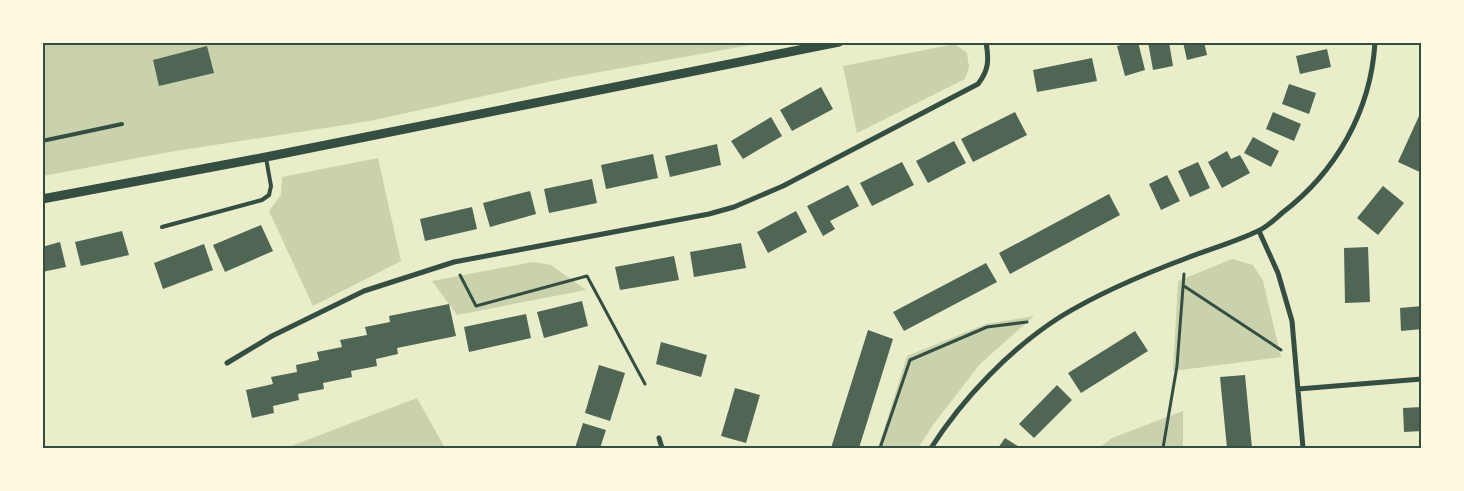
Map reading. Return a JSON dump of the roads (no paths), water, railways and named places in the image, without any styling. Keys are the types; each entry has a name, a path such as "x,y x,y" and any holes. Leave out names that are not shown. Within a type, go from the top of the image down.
{"street":[{"path":"42,199 266,157 839,42"},
{"path":"227,363 272,336 364,291 454,262 709,214 734,207 783,186 978,84 987,73 989,62 986,42"},
{"path":"931,448 957,412 993,372 1026,342 1060,317 1098,296 1185,258 1259,231 1296,202 1323,174 1348,140 1364,97 1375,42"},
{"path":"1259,231 1278,273 1292,321 1303,448"},
{"path":"1298,388 1422,378"},
{"path":"659,438 662,448"}],"lane":[{"path":"42,141 122,124"},
{"path":"162,227 262,200 269,195 271,186 266,157"}]}
